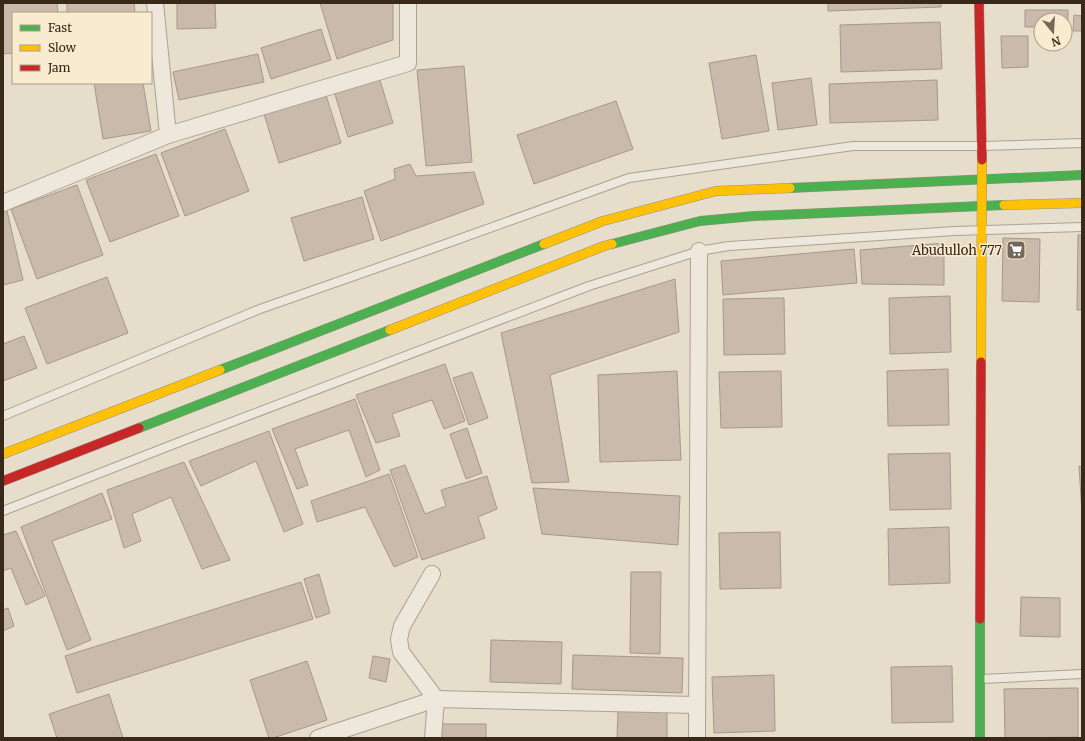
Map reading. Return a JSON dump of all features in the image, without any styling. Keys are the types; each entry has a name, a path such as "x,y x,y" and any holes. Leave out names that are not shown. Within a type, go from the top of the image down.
{"main road":[{"path":"979,3 982,125 980,738"},
{"path":"3,454 603,221 716,191 1082,175"},
{"path":"3,481 604,246 700,221 754,216 1082,203"}],"street":[{"path":"154,3 168,135"},
{"path":"3,203 168,135 408,63 408,3"},
{"path":"697,738 699,251"},
{"path":"432,574 402,626 399,639 401,652 436,699 433,738"},
{"path":"318,738 436,699 697,706"}],"lane":[{"path":"3,416 260,309 629,178 853,146 1082,144"},
{"path":"3,511 182,440 589,286 699,251 730,246 981,230 1082,227"},
{"path":"981,679 1082,674"}],"building":[{"path":"3,3 57,3 58,12 12,12 12,53 3,54"},
{"path":"67,3 134,3 135,12 67,12"},
{"path":"177,3 215,3 216,28 177,29"},
{"path":"320,3 393,3 393,40 337,59"},
{"path":"828,3 941,3 941,7 828,11"},
{"path":"1025,10 1068,10 1068,12 1033,12 1033,27 1025,27"},
{"path":"1074,15 1082,16 1082,31 1073,31"},
{"path":"940,22 942,69 841,72 840,25"},
{"path":"321,29 331,60 271,79 261,48"},
{"path":"1001,36 1028,36 1028,67 1002,68"},
{"path":"258,54 264,82 179,100 173,72"},
{"path":"756,55 769,131 722,139 709,63"},
{"path":"464,66 472,162 426,166 417,70"},
{"path":"379,77 393,123 348,137 334,91"},
{"path":"811,78 817,125 778,130 772,83"},
{"path":"937,80 938,120 830,123 829,84"},
{"path":"94,84 143,84 151,131 103,139"},
{"path":"326,95 341,143 279,163 264,114"},
{"path":"616,101 633,149 534,184 517,135"},
{"path":"225,129 249,191 185,216 161,153"},
{"path":"156,154 179,216 110,242 86,180"},
{"path":"410,164 416,176 474,172 484,204 381,241 364,191 395,179 394,169"},
{"path":"77,185 103,255 37,279 11,209"},
{"path":"362,197 374,239 304,261 291,218"},
{"path":"7,211 23,280 3,285 3,212"},
{"path":"1078,235 1082,235 1082,310 1077,310"},
{"path":"1003,238 1040,239 1039,302 1002,301"},
{"path":"944,243 944,285 862,284 860,250"},
{"path":"854,249 857,283 723,295 721,261"},
{"path":"107,277 128,333 47,364 25,308"},
{"path":"675,279 679,332 550,375 569,482 532,483 501,333"},
{"path":"950,296 951,352 890,354 889,298"},
{"path":"784,298 785,354 724,355 723,299"},
{"path":"24,336 37,368 3,381 3,344"},
{"path":"445,364 465,421 444,429 432,400 392,414 400,436 376,443 356,395"},
{"path":"948,369 949,425 888,426 887,371"},
{"path":"677,371 681,460 600,462 598,375"},
{"path":"781,371 782,427 721,428 719,372"},
{"path":"472,372 488,418 469,425 453,378"},
{"path":"355,399 380,470 366,477 349,430 295,449 308,485 297,489 272,429"},
{"path":"467,428 482,473 466,479 450,434"},
{"path":"269,431 303,524 284,532 256,461 201,486 189,461"},
{"path":"950,453 951,509 890,510 888,454"},
{"path":"184,462 230,560 202,569 171,497 132,514 141,541 124,548 107,490"},
{"path":"405,465 425,514 446,506 441,490 487,476 497,509 478,517 485,538 422,560 390,470"},
{"path":"1079,466 1082,467 1082,513"},
{"path":"389,474 418,557 394,567 365,507 317,522 311,501"},
{"path":"533,488 680,496 678,545 542,534"},
{"path":"102,493 112,519 52,541 91,640 67,650 21,527"},
{"path":"949,527 950,583 889,585 888,529"},
{"path":"16,531 45,596 26,605 11,568 3,571 3,535"},
{"path":"780,532 781,588 720,589 719,533"},
{"path":"631,572 661,572 660,654 630,653"},
{"path":"319,574 330,613 316,618 304,579"},
{"path":"301,582 313,619 77,693 65,656"},
{"path":"1021,597 1060,598 1060,637 1020,636"},
{"path":"8,608 14,626 3,631 3,610"},
{"path":"491,640 562,642 561,684 490,682"},
{"path":"573,655 683,658 682,693 572,689"},
{"path":"373,656 390,659 386,682 369,678"},
{"path":"307,661 327,720 269,738 250,680"},
{"path":"952,666 953,722 892,723 891,667"},
{"path":"774,675 775,731 714,733 712,677"},
{"path":"1078,688 1078,737 1005,738 1004,689"},
{"path":"109,694 123,738 57,738 49,714"},
{"path":"618,710 667,710 667,738 617,738"},
{"path":"436,724 486,724 486,738 436,738"}],"traffic: fast":[{"path":"790,188 1082,175"},
{"path":"612,244 700,221 754,216 1004,205"},
{"path":"220,370 544,244"},
{"path":"139,428 390,330"},
{"path":"980,619 980,738"}],"traffic: slow":[{"path":"981,362 982,160"},
{"path":"544,244 603,221 716,191 790,188"},
{"path":"1004,205 1082,203"},
{"path":"390,330 612,244"},
{"path":"3,454 220,370"}],"traffic: jam":[{"path":"979,3 982,160"},
{"path":"980,619 981,362"},
{"path":"3,481 139,428"}],"place":[{"name":"Abudulloh 777","path":"1016,250"}]}
